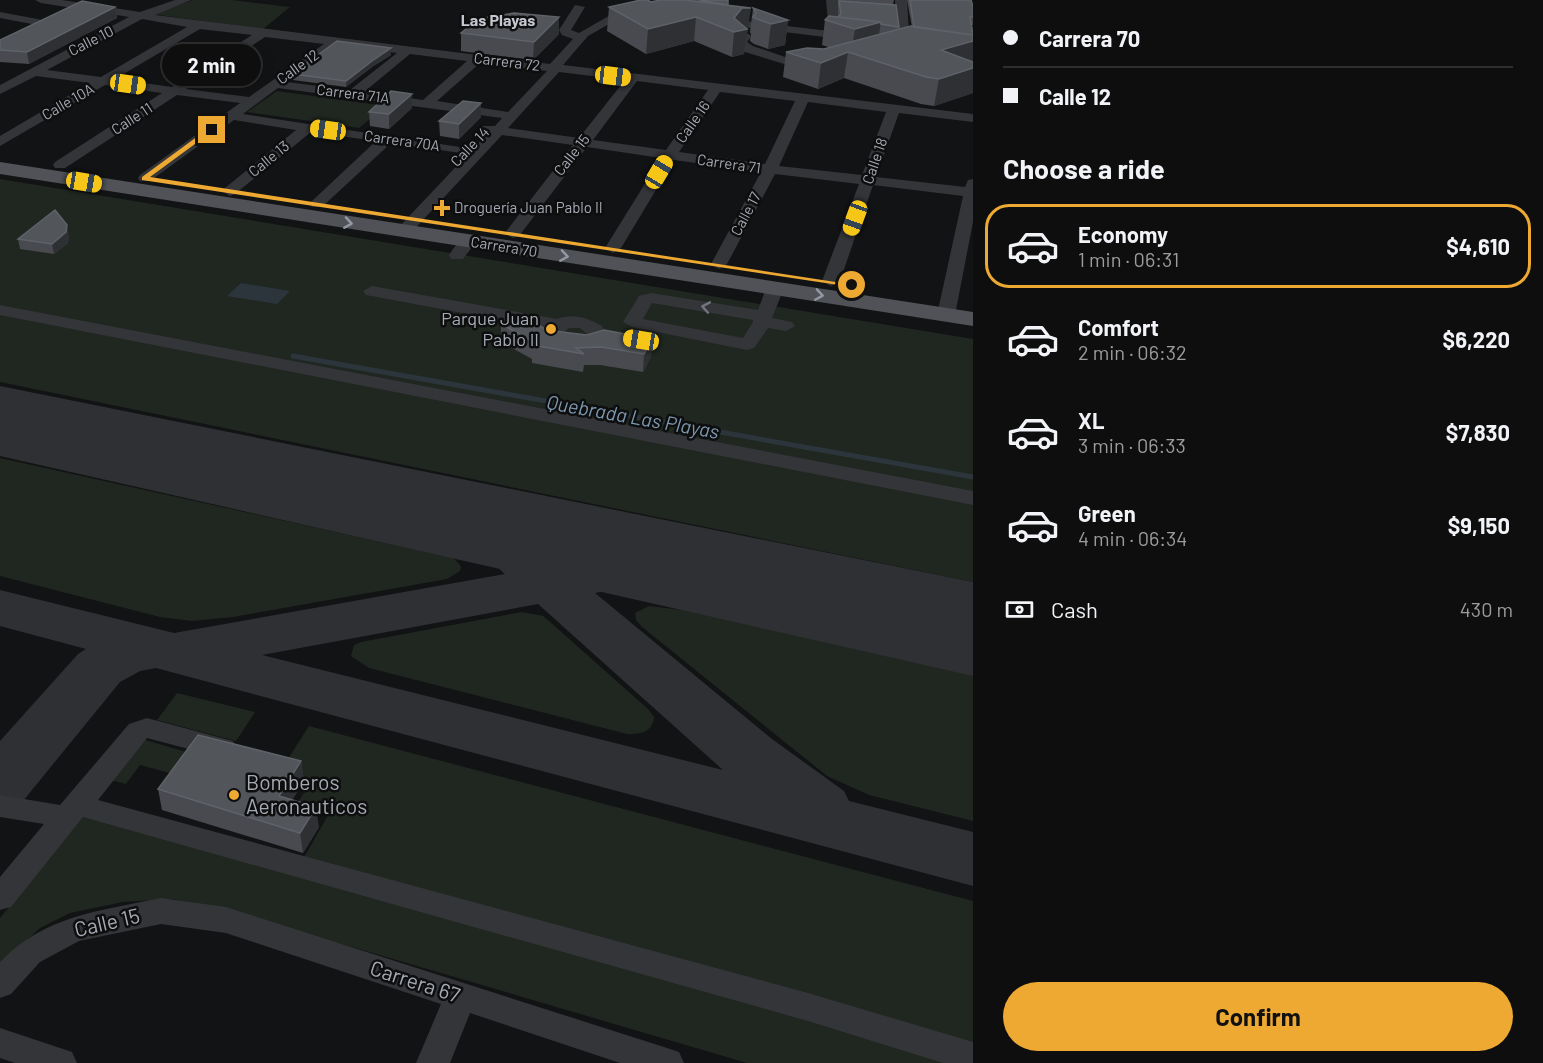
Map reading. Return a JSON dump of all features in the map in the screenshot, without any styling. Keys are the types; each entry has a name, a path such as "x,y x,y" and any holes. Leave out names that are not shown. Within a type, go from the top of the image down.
{"main road":[{"name":"Carrera 70","path":"0,156 317,204 403,224 462,248 775,288 948,307 973,303"},
{"name":"Carrera 70","path":"0,168 403,224 513,233 831,281 948,307 973,319"}],"street":[{"name":"Carrera 72","path":"41,0 198,25 973,118"},
{"name":"Calle 10","path":"0,90 6,82 33,72 138,17 185,0"},
{"name":"Calle 14","path":"403,224 493,130 553,72 553,68 581,37 593,27 645,0"},
{"path":"835,32 837,5"},
{"path":"27,34 82,7"},
{"path":"579,7 565,30 566,33 581,37"},
{"path":"898,7 898,42"},
{"path":"593,27 594,19 607,8 644,13"},
{"path":"0,15 56,20"},
{"path":"703,20 726,17 867,35"},
{"name":"Calle 10A","path":"0,142 198,25"},
{"name":"Calle 11","path":"60,165 263,33"},
{"path":"745,37 740,42 749,49 805,68 830,68"},
{"name":"Calle 12","path":"145,178 335,41"},
{"path":"353,94 408,50"},
{"path":"426,104 477,59"},
{"name":"Calle 14","path":"403,224 467,150 493,130 502,114 544,70 553,68"},
{"path":"674,68 702,78 711,87"},
{"path":"33,72 251,101"},
{"name":"Calle 15","path":"513,233 633,78"},
{"name":"Carrera 71A","path":"274,84 502,114"},
{"name":"Calle 16","path":"613,248 711,87"},
{"name":"Calle 17","path":"719,264 770,169 803,98"},
{"name":"Calle 18","path":"831,281 894,108"},
{"name":"Carrera 70A","path":"231,116 467,150"},
{"name":"Calle 13","path":"230,191 308,127"},
{"name":"Carrera 71","path":"493,130 868,182 972,187"},
{"path":"317,204 388,138"},
{"path":"948,307 966,257 972,187"},
{"path":"632,323 747,344 753,340 775,288"},
{"path":"372,291 558,325 550,333 555,340 565,344 585,344 606,334"},
{"path":"747,357 622,337 645,300 651,298 762,319 786,326"},
{"path":"0,310 973,498"},
{"path":"0,898 134,735 143,729 247,754"},
{"path":"0,806 73,811 808,1007 973,1057"},
{"name":"Calle 15","path":"0,984 29,953 72,929 161,911"},
{"name":"Carrera 67","path":"161,911 226,920 667,1063"},
{"path":"433,1063 460,996"},
{"path":"0,1042 60,1063"}],"shaded area":[{"path":"193,0 232,0 290,7 263,29 152,14"},
{"path":"277,91 386,106 359,128 247,112"},
{"path":"0,179 973,339 973,582 0,382"},
{"path":"241,283 290,291 277,304 227,296"},
{"path":"0,458 453,558 461,566 460,571 447,579 233,617 192,621 160,617 0,576"},
{"path":"649,606 682,610 973,674 973,821 869,795 827,776 642,627 636,620 635,613"},
{"path":"522,612 543,616 648,709 654,717 651,726 645,732 627,734 369,668 351,656 354,645 361,642"},
{"path":"177,693 255,712 236,741 157,720"},
{"path":"309,726 973,901 973,1051 302,861 331,810 299,801 312,779 281,770"},
{"path":"142,739 193,754 177,775 140,765 126,784 111,780"},
{"path":"85,814 972,1063 747,1063 216,907 171,899 123,902 70,913 40,928 0,964 0,918"}],"building":[{"path":"641,0 651,2 684,0 751,8 742,8 734,18 747,29 734,32 696,17 648,29 609,7"},
{"path":"699,0 728,0 728,5"},
{"path":"910,0 971,0 973,17 970,17 973,35 914,27"},
{"path":"82,1 115,7 27,52 0,50 0,40"},
{"path":"839,1 896,5 899,27 881,24 881,22 838,17 841,14"},
{"path":"753,8 788,20 771,24 753,17 756,13"},
{"path":"514,13 559,17 534,42 461,33 478,19"},
{"path":"829,16 881,22 855,29 825,20"},
{"path":"911,26 973,35 973,41 941,50 973,62 973,68 939,79 848,52 821,63 786,52 807,48 824,49"},
{"path":"337,41 391,48 346,81 292,74"},
{"path":"391,91 412,94 389,114 369,112"},
{"path":"463,101 481,103 459,124 439,121"},
{"path":"55,210 67,225 66,232 52,244 18,239"},
{"path":"529,318 552,334 554,331 587,335 604,330 653,339 644,354 601,347 576,348 584,354 532,345 534,342 501,324"},
{"path":"198,735 301,761 279,796 316,807 300,833 158,789"}],"waterway":[{"name":"Quebrada Las Playas","path":"293,356 973,477"}],"taxiway":[{"path":"466,520 495,537 549,584"},
{"path":"549,584 643,567 688,568"},
{"path":"184,650 549,584"},
{"path":"549,584 749,756 820,809"},
{"path":"0,608 973,859"},
{"path":"0,784 99,668 125,653 153,649"}],"runway":[{"path":"0,421 973,629"}],"place":[{"name":"Droguería Juan Pablo II","path":"442,208"},
{"name":"Parque Juan Pablo II","path":"551,329"},
{"name":"Bomberos Aeronauticos","path":"234,795"}],"district":[{"name":"Las Playas","path":"498,20"}],"route":[{"path":"212,130 145,178 852,285"}]}
